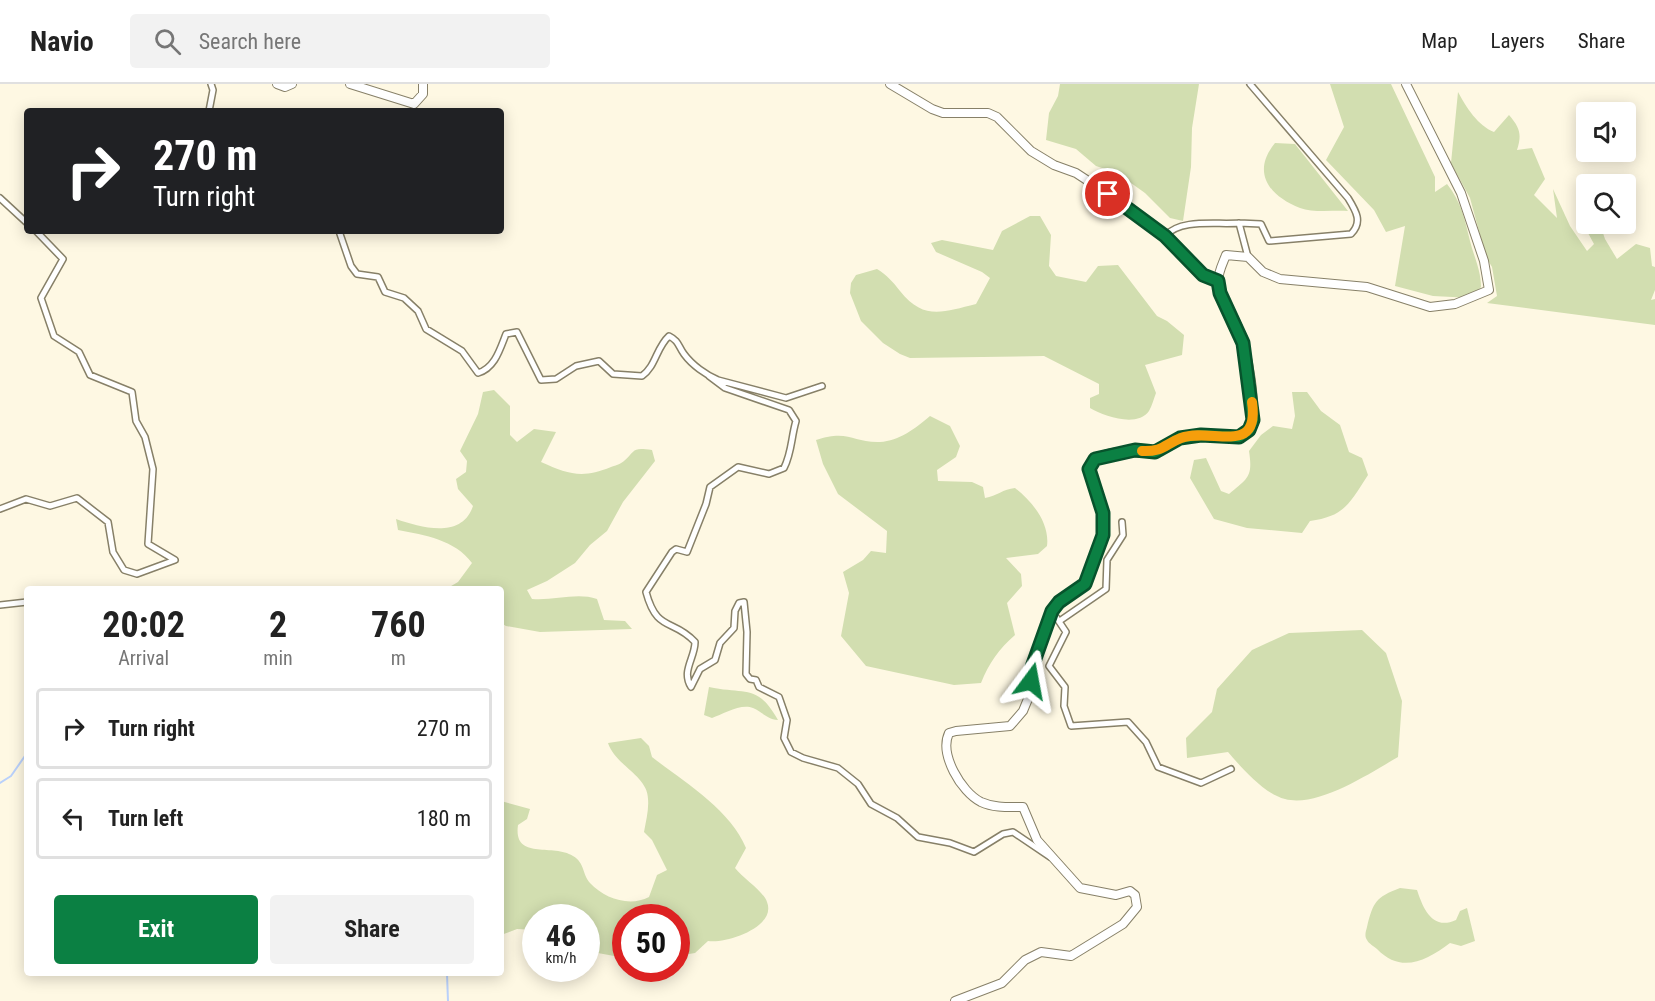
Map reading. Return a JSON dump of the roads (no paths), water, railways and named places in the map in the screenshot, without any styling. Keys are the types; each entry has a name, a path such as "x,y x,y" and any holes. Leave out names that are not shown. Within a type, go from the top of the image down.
{"main road":[{"path":"277,84 285,87 291,84"},
{"path":"350,84 414,104 423,94 423,84"},
{"path":"890,84 932,110 943,113 988,113 997,117 1031,152 1054,165 1076,173 1165,236 1203,275 1218,281"},
{"path":"954,1001 1002,982 1025,960 1041,952 1071,956 1123,924 1137,907 1135,895 1131,891 1116,895 1080,888 1037,840 1023,807 999,807 979,801 963,786 950,763 945,741 949,733 956,731 1010,726 1023,711 1029,694 1032,667 1052,611 1059,602 1085,584 1103,535 1103,513 1089,469 1095,459 1135,450 1155,452 1180,438 1201,435 1239,437 1249,430 1254,413 1247,362 1237,325 1220,293 1218,281 1226,255 1248,257 1263,272 1280,279 1367,287 1430,307 1455,304 1489,290 1484,261 1461,193 1406,84"}],"street":[{"path":"210,108 212,84"},
{"path":"1165,236 1172,228 1185,225 1262,224 1269,241 1351,234 1357,228 1358,218 1348,198 1250,84"},
{"path":"0,198 24,220"},
{"path":"1239,223 1248,257"},
{"path":"0,508 26,499 50,506 77,498 108,522 113,552 124,570 137,574 174,560 148,544 153,469 145,437 136,421 132,392 90,375 80,352 54,336 41,298 63,259 39,234"},
{"path":"340,234 351,266 357,274 378,277 385,292 404,298 418,311 426,329 462,351 478,373 485,371 496,358 506,334 517,333 541,380 556,379 576,366 599,361 614,374 642,376 650,370 660,344 669,336 677,340 684,354 725,388 789,410 796,421 791,438 792,452 784,468 769,474 738,467 710,487 706,504 687,552 676,549 672,552 646,592 653,614 660,622 688,635 695,642 695,652 688,667 687,681 691,687 700,669 715,660 720,643 734,628 735,611 739,603 744,602 747,632 746,674 750,679 756,680 759,687 779,697 787,720 784,738 791,752 803,758 838,768 858,784 871,804 897,818 918,837 950,843 974,852 1004,834 1013,832 1054,859"},
{"path":"709,376 786,398 822,386"},
{"path":"1060,620 1106,589 1107,560 1122,535 1122,522"},
{"path":"0,605 24,602"},
{"path":"1052,611 1066,632 1049,666 1065,687 1064,706 1071,726 1128,722 1146,742 1158,767 1201,783 1231,769"}],"waterway":[{"path":"0,783 11,776 24,757"},
{"path":"447,976 448,1001"}]}
